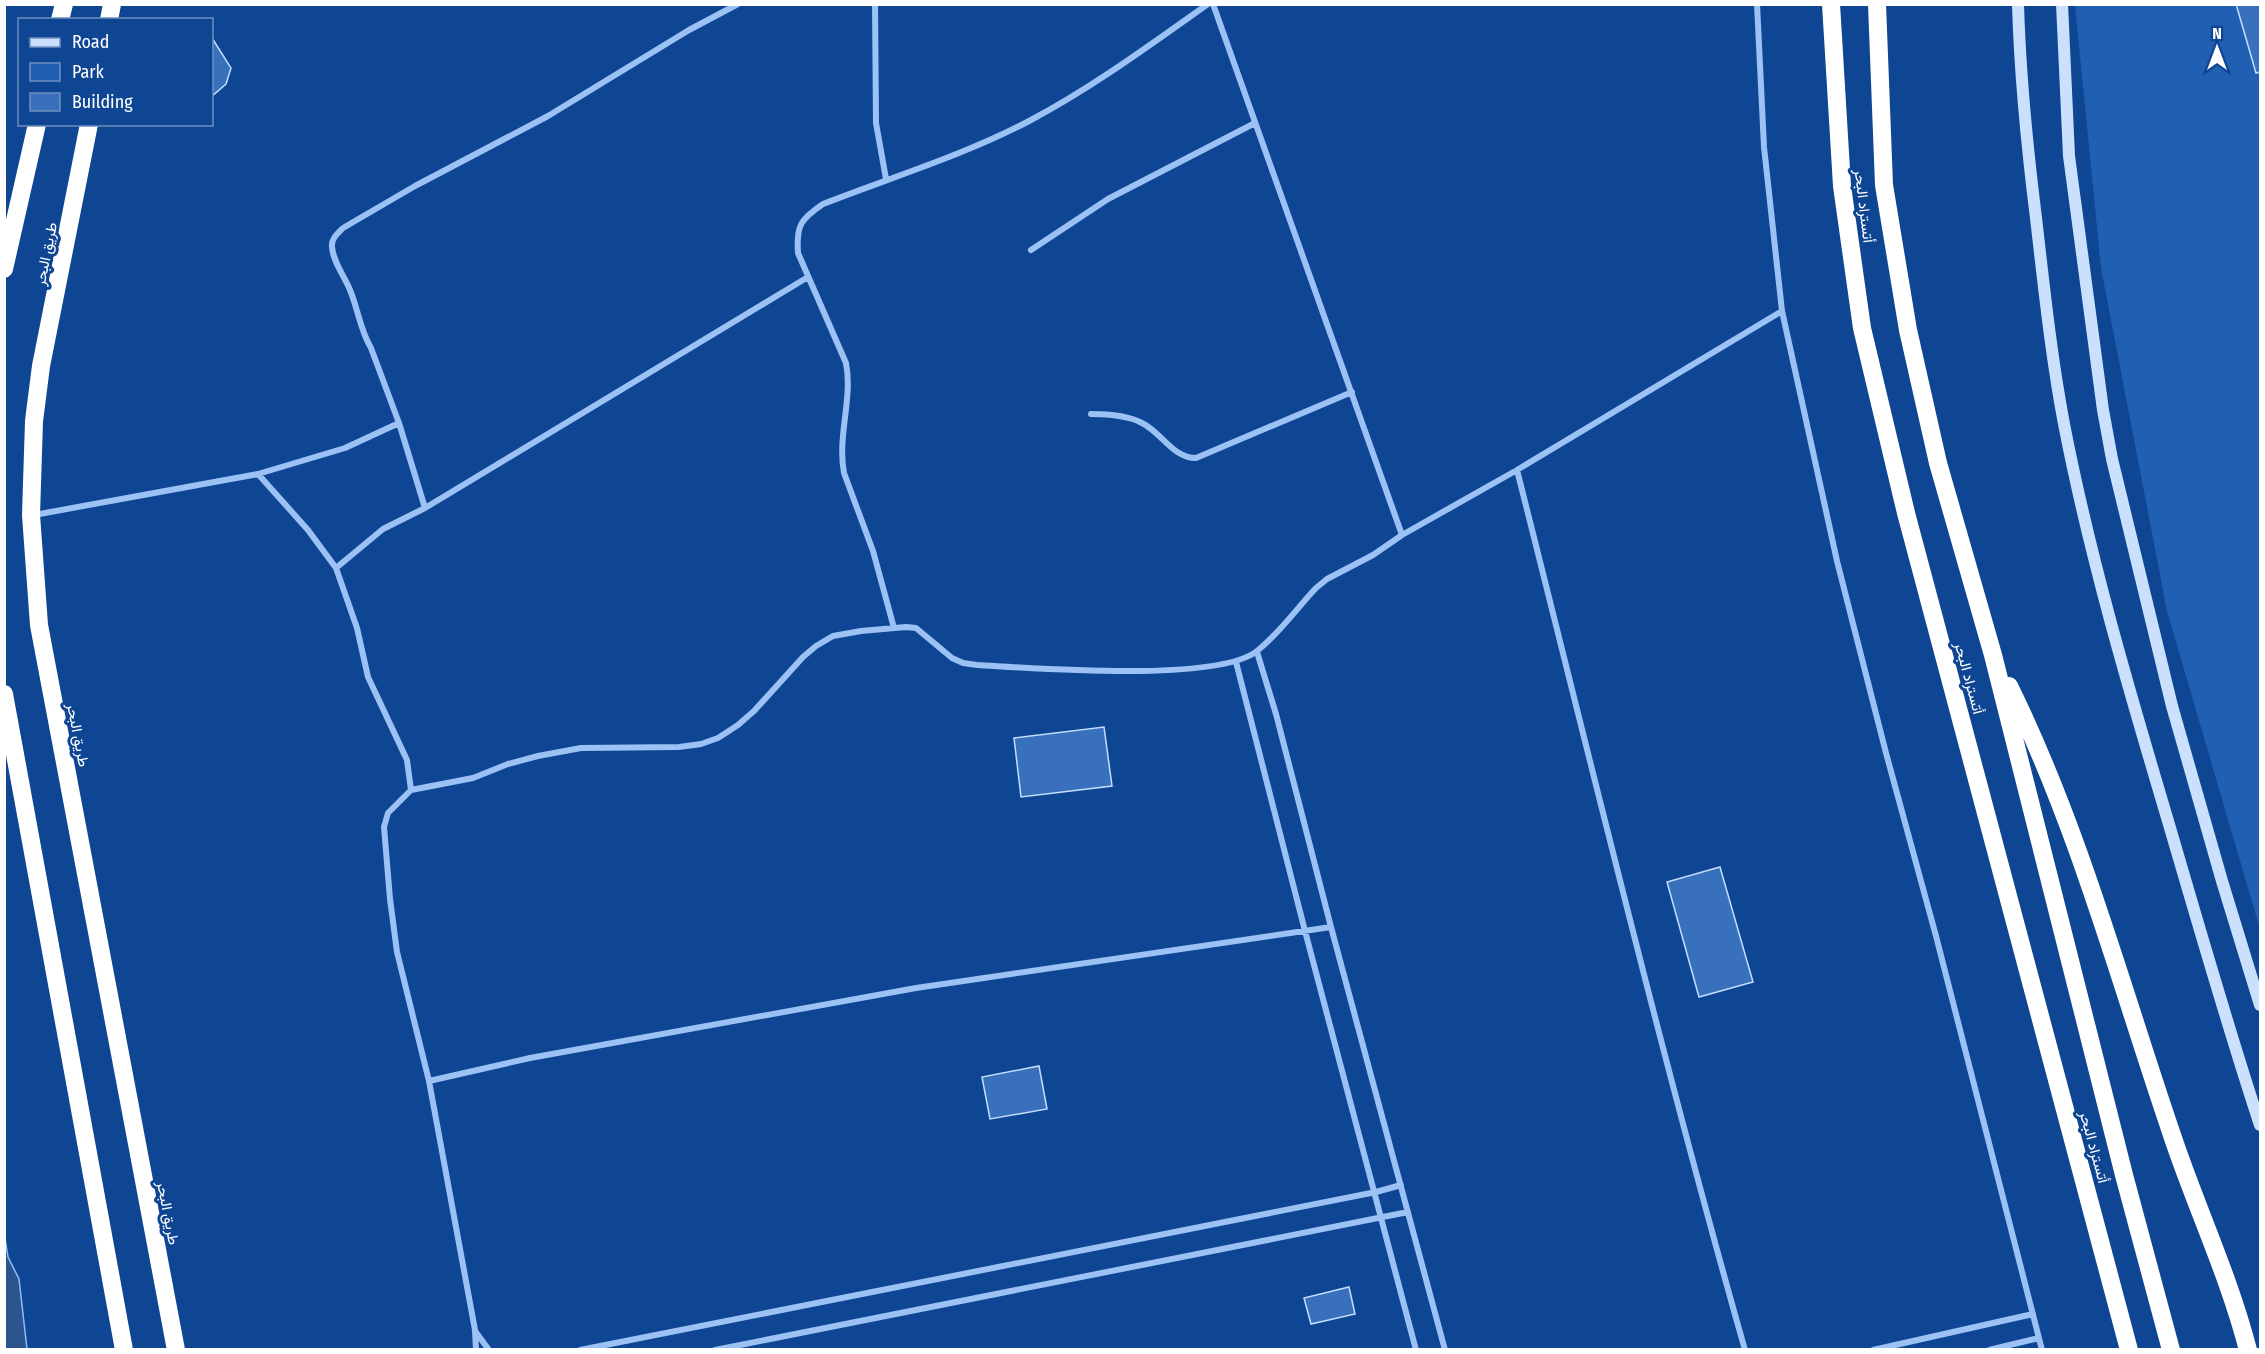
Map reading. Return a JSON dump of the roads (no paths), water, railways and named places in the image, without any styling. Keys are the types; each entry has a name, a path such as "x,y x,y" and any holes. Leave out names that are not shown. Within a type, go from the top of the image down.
{"highway":[{"name":"أتستراد البحر","path":"1831,4 1842,186 1862,328 1906,513 2128,1350"},
{"name":"أتستراد البحر","path":"1877,4 1884,184 1908,330 1938,463 1993,655 2121,1164 2171,1350"},
{"path":"4,269 37,126"},
{"name":"طريق البحر","path":"89,126 41,366 34,421 31,515 39,625 176,1350"},
{"path":"1993,655 2036,741 2064,815 2172,1137 2240,1316 2248,1350"},
{"path":"4,694 124,1350"}],"street":[{"path":"424,508 399,423 371,348 365,338 351,291 333,254 331,244 335,235 415,186 548,116 689,30 738,4"},
{"path":"875,4 876,123 886,179"},
{"path":"894,628 873,551 842,466 842,442 848,387 846,363 798,253 796,235 803,218 823,204 962,151 1030,120 1088,87 1208,4"},
{"path":"1213,4 1402,535"},
{"path":"1757,4 1764,147 1782,311 1837,561 2042,1350"},
{"path":"2018,4 2019,62 2026,139 2043,291 2064,423 2120,660 2260,1125"},
{"path":"2062,4 2069,156 2112,459 2172,706 2260,1005"},
{"path":"1030,250 1108,199 1255,123"},
{"path":"336,568 382,529 424,508 808,277"},
{"path":"476,1350 475,1330 429,1081 397,952 390,899 384,827 388,813 411,790 454,783 537,756 581,748 679,747 701,744 718,738 738,725 816,646 833,636 894,628 916,628 952,658 963,663 977,665 1144,671 1236,662 1257,652 1322,584 1782,311"},
{"path":"1091,414 1133,419 1151,428 1183,457 1196,458 1352,392"},
{"path":"31,515 258,474 345,448 399,423"},
{"path":"1517,470 1663,1046 1745,1350"},
{"path":"258,474 308,530 336,568 357,628 368,677 407,760 411,790"},
{"path":"1257,652 1276,714 1330,927 1445,1350"},
{"path":"1236,662 1416,1350"},
{"path":"429,1081 530,1058 916,988 1330,927"},
{"path":"580,1350 1376,1192 1401,1185"},
{"path":"715,1350 1383,1219 1408,1212"},
{"path":"1873,1350 2033,1314"},
{"path":"475,1330 489,1350"},
{"path":"1989,1350 2039,1338"}]}
